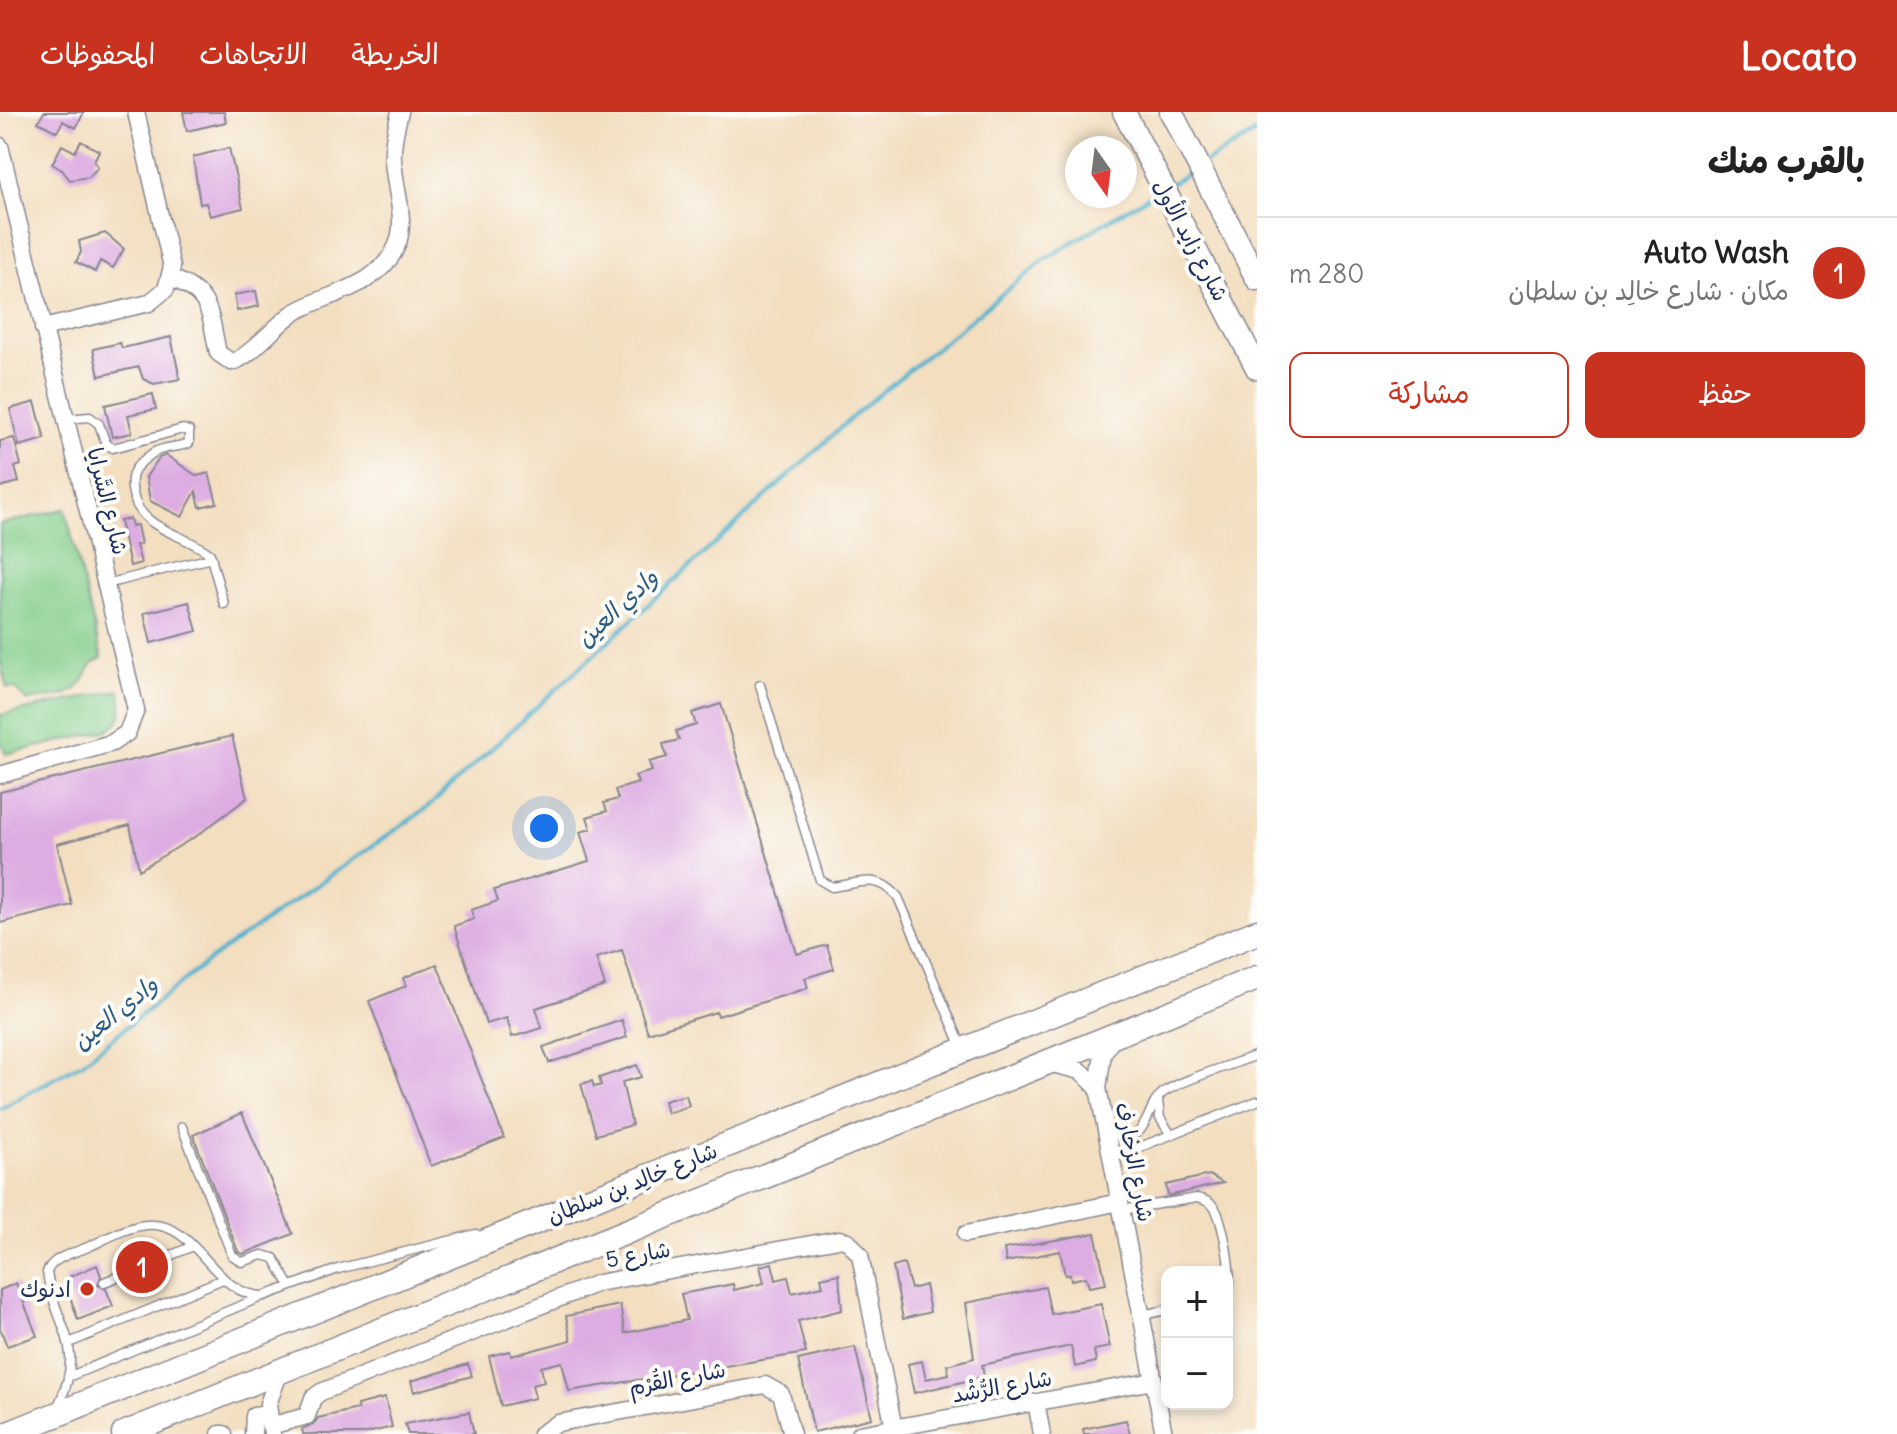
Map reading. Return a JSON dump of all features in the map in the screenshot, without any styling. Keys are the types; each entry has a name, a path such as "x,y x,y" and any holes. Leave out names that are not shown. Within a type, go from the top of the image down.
{"main road":[{"name":"شارع زايد الأول","path":"1124,112 1257,368"},
{"name":"شارع زايد الأول","path":"1171,112 1257,279"},
{"name":"شارع خالِد بن سلطان","path":"8,1434 1257,932"},
{"name":"شارع خالِد بن سلطان","path":"124,1434 1255,978"}],"street":[{"path":"43,328 149,303 159,297 171,278 172,267 136,112"},
{"path":"171,278 201,294 209,311 218,353 231,362 243,358 268,332 293,314 371,277 392,253 401,230 402,205 393,156 400,112"},
{"name":"شارع السَّرايا","path":"0,146 136,703 132,726 112,743 0,775"},
{"name":"شارع الزخارف","path":"1116,1034 1103,1053 1098,1088 1164,1434"},
{"name":"شارع الزخارف","path":"1045,1063 1069,1066 1098,1088"},
{"path":"966,1234 1121,1206"},
{"name":"شارع 5","path":"253,1434 254,1416 261,1414 270,1422 307,1416 310,1403 321,1392 571,1292 628,1277 839,1239 848,1241 860,1255 895,1431"},
{"path":"270,1422 271,1390 280,1371"},
{"name":"شارع الرُّشْد","path":"859,1434 895,1431 1154,1381"},
{"name":"شارع القُرْم","path":"541,1434 558,1423 765,1385 781,1394 792,1434"},
{"path":"229,1391 251,1396 270,1422"},
{"path":"1036,1402 1042,1434"}],"lane":[{"path":"65,419 90,417 99,424 106,444 113,448 183,429 189,431 189,443 153,453 132,472 130,481 140,514 206,550 212,558 224,604"},
{"path":"106,584 212,558"},
{"path":"760,685 820,880 832,887 862,880 877,881 898,897 964,1051"},
{"path":"1104,1119 1119,1136 1134,1135 1142,1129 1164,1092 1257,1055"},
{"path":"1158,1099 1160,1118 1171,1135"},
{"path":"1112,1158 1257,1101"},
{"path":"182,1127 232,1255 242,1262 262,1255 274,1258 290,1286"},
{"path":"1121,1206 1197,1198 1213,1206 1229,1266"},
{"path":"68,1377 290,1286 356,1264 547,1216"},
{"path":"53,1416 68,1377 69,1343 48,1280 49,1265 137,1227 150,1225 175,1230 223,1279 243,1293 264,1296"},
{"path":"153,1263 193,1246"},
{"path":"104,1282 131,1272"},
{"path":"69,1343 223,1279"},
{"path":"1141,1315 1161,1311"}],"green space":[{"path":"65,509 102,658 90,667 82,683 73,691 28,701 15,688 7,688 0,661 0,524"},
{"path":"120,690 120,719 105,731 6,754 0,740 0,715"}],"building":[{"path":"44,112 84,112 76,128 63,121 57,132 38,122"},
{"path":"183,112 224,112 226,122 187,131"},
{"path":"81,141 99,151 94,161 98,167 89,177 70,180 52,164 62,145 75,152"},
{"path":"229,148 243,208 210,216 206,203 200,204 193,157"},
{"path":"105,233 124,249 113,268 100,261 95,272 76,262 81,252 79,241"},
{"path":"256,291 259,306 237,311 234,295"},
{"path":"171,337 180,379 154,384 143,379 139,367 99,376 93,349 120,343 122,348"},
{"path":"153,394 156,409 128,415 132,433 112,437 105,405"},
{"path":"35,402 45,439 19,446 10,409"},
{"path":"14,438 21,465 15,467 19,482 0,487 0,441"},
{"path":"166,455 197,476 209,473 217,503 200,507 196,491 182,517 150,501 146,477 159,458"},
{"path":"130,519 132,526 137,525 141,544 136,545 141,563 130,566 120,521"},
{"path":"189,602 197,631 151,643 144,613"},
{"path":"721,704 797,954 827,945 834,969 805,978 808,988 718,1016 716,1012 648,1033 622,950 596,958 605,986 536,1008 542,1028 512,1037 507,1018 486,1024 454,926 474,919 471,910 498,901 494,890 589,861 580,832 591,829 587,817 607,811 604,803 618,799 615,790 638,783 635,776 652,771 649,762 667,757 663,744 679,740 676,731 696,725 692,713"},
{"path":"232,736 247,798 198,835 139,870 130,825 57,844 72,905 0,923 0,792"},
{"path":"437,964 504,1138 431,1166 369,1001 406,986 403,978"},
{"path":"622,1020 627,1037 549,1063 543,1047"},
{"path":"637,1065 641,1077 622,1082 632,1125 596,1135 581,1084 592,1081 594,1087 601,1085 599,1078"},
{"path":"686,1095 689,1106 667,1113 664,1101"},
{"path":"242,1113 293,1234 243,1254 238,1251 193,1135"},
{"path":"1209,1175 1223,1183 1168,1196 1166,1185"},
{"path":"1095,1233 1106,1284 1089,1287 1086,1277 1071,1280 1070,1274 1065,1275 1060,1251 1006,1262 1004,1249"},
{"path":"148,1250 150,1256 146,1265 156,1269 161,1284 139,1292 133,1279 137,1269 128,1266 125,1258"},
{"path":"772,1263 776,1280 788,1277 792,1293 823,1286 821,1278 839,1274 842,1310 798,1321 806,1353 569,1391 562,1362 541,1367 544,1382 532,1385 535,1398 501,1406 489,1356 510,1351 511,1356 571,1340 566,1316 620,1305 625,1333 687,1320 681,1294 733,1284 734,1290 764,1283 760,1266"},
{"path":"904,1264 911,1289 925,1285 930,1312 903,1319 893,1267"},
{"name":"ادنوك","path":"97,1265 101,1276 98,1285 106,1289 113,1306 78,1320 64,1279"},
{"path":"16,1283 37,1336 7,1346 0,1328 0,1290"},
{"path":"1045,1287 1051,1314 1101,1304 1110,1347 1094,1350 1096,1362 1075,1367 1071,1346 982,1365 984,1377 914,1393 908,1364 922,1361 926,1379 949,1374 947,1365 974,1358 966,1303"},
{"path":"855,1347 872,1418 814,1432 798,1360"},
{"path":"468,1364 472,1376 414,1392 411,1381"},
{"path":"385,1398 392,1427 363,1434 303,1434 302,1429 314,1424 318,1418 358,1409 357,1405"},
{"path":"469,1412 474,1434 408,1434 405,1424"},
{"path":"1126,1420 1130,1434 1084,1434 1083,1429"}],"waterway":[{"name":"وادي العين","path":"1206,162 1257,132"},
{"name":"وادي العين","path":"1168,185 1192,171"},
{"name":"وادي العين","path":"0,1109 82,1063 212,958 427,808 860,410 1045,259 1157,191"}],"place":[{"name":"Auto Wash","path":"142,1267"},
{"name":"ادنوك","path":"87,1289"}]}
